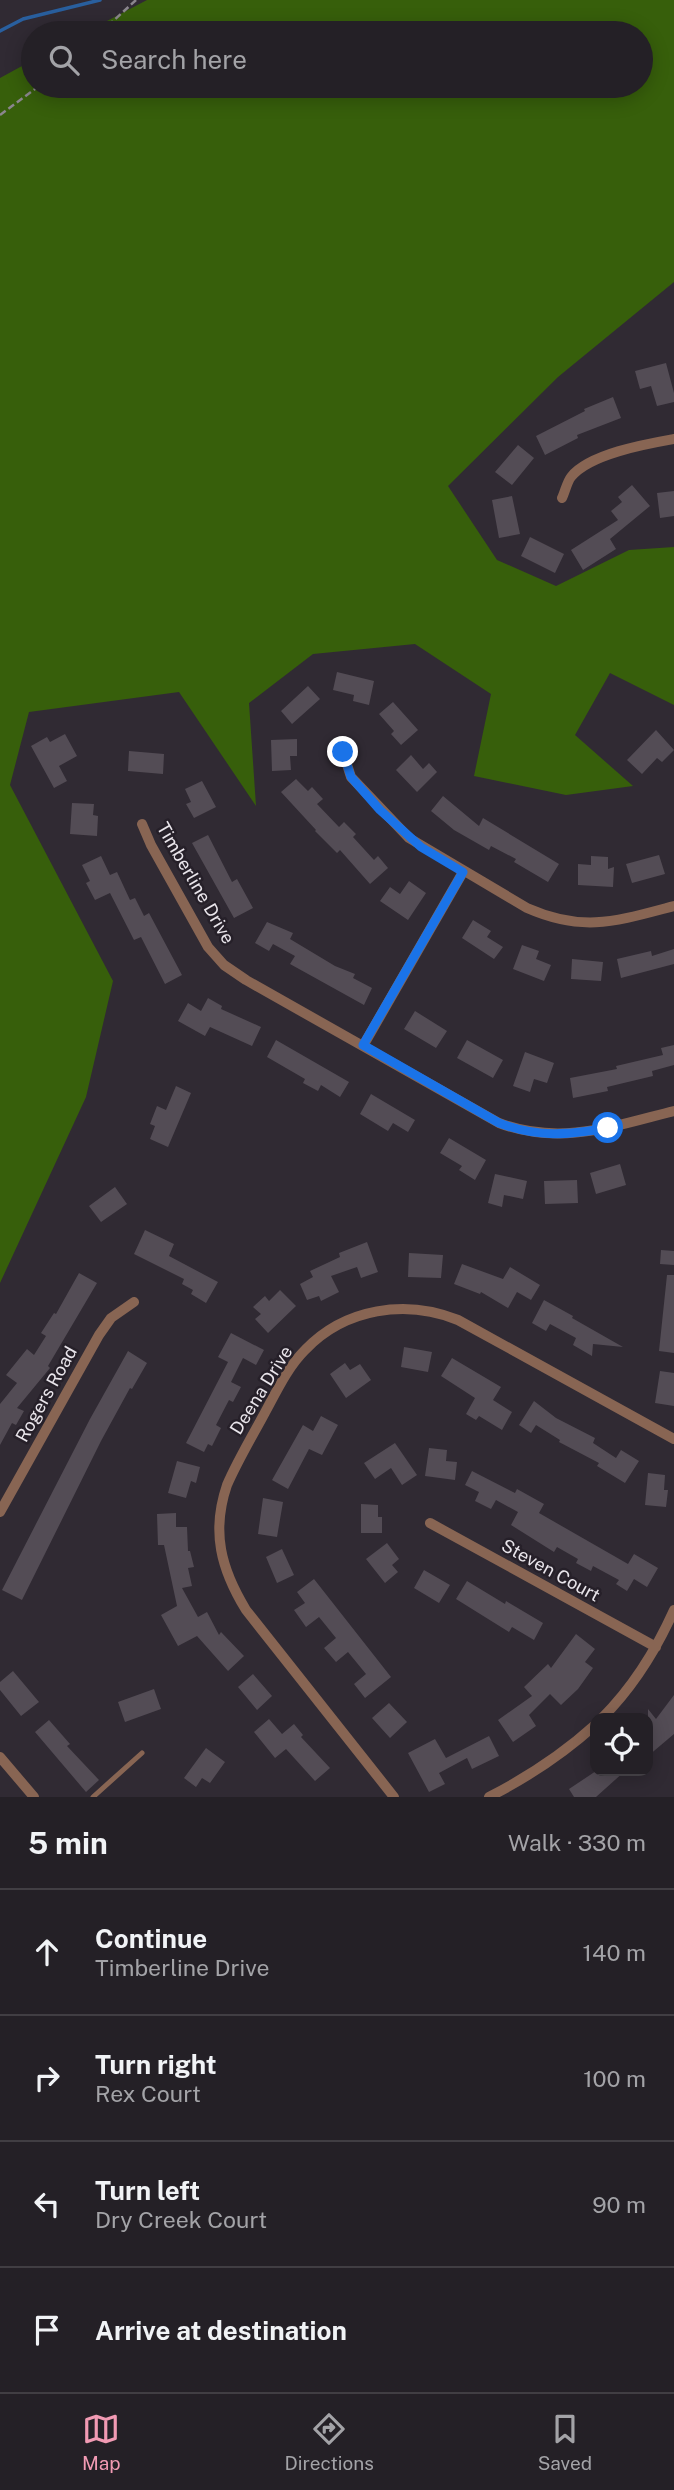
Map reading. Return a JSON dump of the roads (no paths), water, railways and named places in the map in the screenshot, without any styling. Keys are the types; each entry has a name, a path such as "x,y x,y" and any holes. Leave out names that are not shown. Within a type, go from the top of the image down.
{"street":[{"path":"562,498 570,478 582,468 606,456 641,445 674,439"},
{"path":"343,752 351,777 380,810 421,847 527,908 572,922 612,922 674,906"},
{"name":"Timberline Drive","path":"142,824 150,845 208,947 225,965 499,1123 540,1134 555,1135 582,1132 674,1111"},
{"path":"363,1045 463,872"},
{"name":"Rogers Road","path":"0,1512 99,1335 111,1318 134,1302"},
{"name":"Deena Drive","path":"394,1797 246,1610 224,1567 219,1525 222,1499 227,1485 284,1377 304,1350 348,1320 374,1311 400,1308 426,1310 458,1320 674,1439"},
{"name":"Steven Court","path":"430,1522 656,1647"},
{"path":"606,1713 632,1683 656,1647 674,1610"},
{"path":"489,1797 549,1763 590,1728"},
{"path":"0,1757 34,1797"}],"lane":[{"path":"93,1797 142,1753"}],"waterway":[{"path":"0,31 23,19 100,0"}]}
